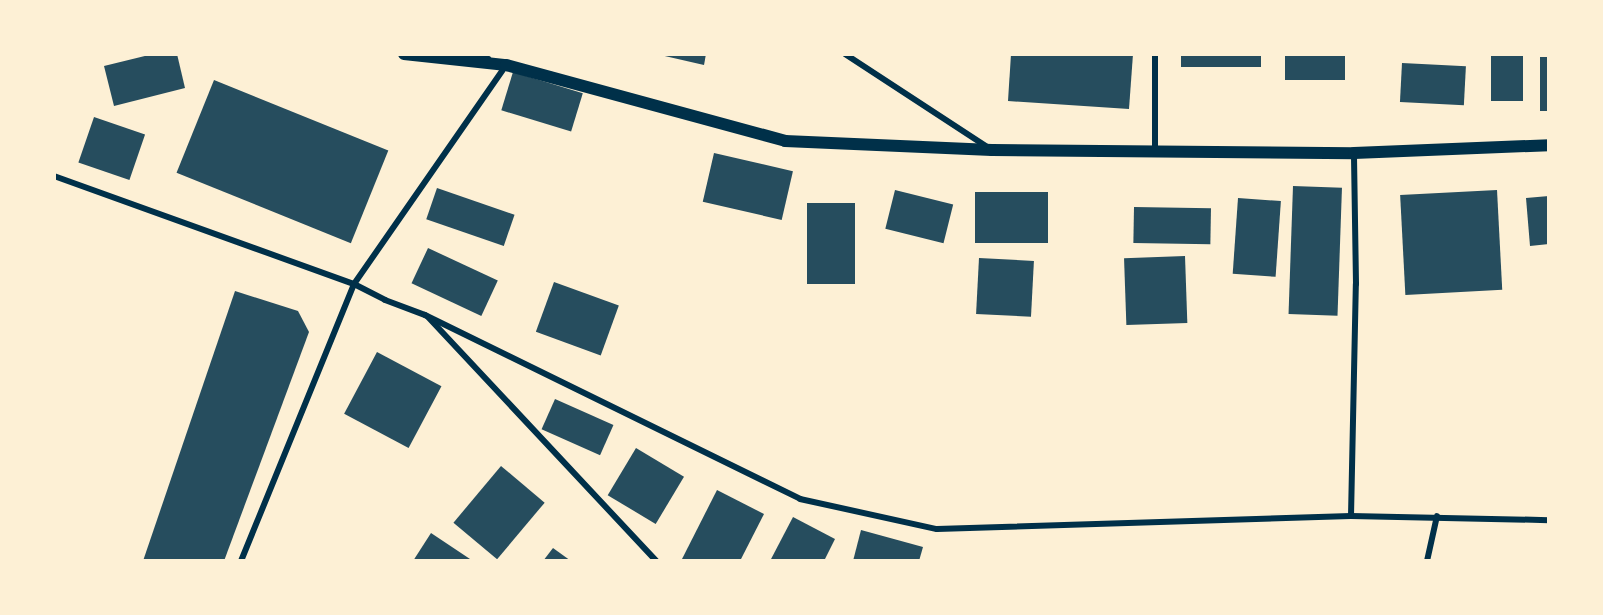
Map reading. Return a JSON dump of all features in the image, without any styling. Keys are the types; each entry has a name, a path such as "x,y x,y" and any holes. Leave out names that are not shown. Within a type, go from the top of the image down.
{"main road":[{"path":"404,54 506,65 785,141 992,150 1354,153 1549,146"}],"street":[{"path":"241,561 354,284 506,65 473,54"},
{"path":"845,54 992,150"},
{"path":"1155,54 1155,151"},
{"path":"1351,516 1356,284 1354,153"},
{"path":"54,177 354,284 385,300 425,315 800,499 937,529 1351,516 1549,520"},
{"path":"425,315 656,561"},
{"path":"1426,561 1437,516"}],"building":[{"path":"153,54 177,54 185,88 114,106 104,66"},
{"path":"656,54 706,54 704,65"},
{"path":"1011,54 1133,54 1129,109 1008,101"},
{"path":"1181,54 1261,54 1261,67 1181,67"},
{"path":"1285,54 1345,54 1345,80 1285,80"},
{"path":"1491,54 1523,54 1523,101 1491,101"},
{"path":"1540,57 1549,57 1549,111 1540,111"},
{"path":"1402,63 1466,66 1464,105 1400,102"},
{"path":"513,72 583,93 571,132 501,110"},
{"path":"214,80 388,150 351,243 177,173"},
{"path":"94,117 145,135 129,180 78,162"},
{"path":"714,153 793,171 782,220 703,202"},
{"path":"1293,186 1342,188 1338,316 1289,314"},
{"path":"437,188 515,215 504,246 426,219"},
{"path":"895,190 953,205 944,243 885,229"},
{"path":"1497,190 1502,290 1405,295 1400,195"},
{"path":"975,192 1048,192 1048,243 975,243"},
{"path":"1549,196 1549,244 1530,246 1526,198"},
{"path":"1238,198 1281,201 1276,277 1233,274"},
{"path":"807,203 855,203 855,284 807,284"},
{"path":"1134,207 1211,208 1210,244 1133,243"},
{"path":"428,248 498,281 481,316 412,283"},
{"path":"1185,256 1187,323 1126,325 1124,258"},
{"path":"979,258 1034,261 1031,317 976,314"},
{"path":"554,282 619,306 601,355 536,332"},
{"path":"235,291 298,311 309,332 224,561 143,561"},
{"path":"377,352 441,386 409,448 344,414"},
{"path":"555,399 613,425 600,455 542,429"},
{"path":"636,448 684,477 656,524 608,495"},
{"path":"501,466 545,503 497,559 453,523"},
{"path":"717,490 764,514 740,561 681,561"},
{"path":"793,517 835,539 824,561 770,561"},
{"path":"861,530 923,547 919,561 853,561"},
{"path":"431,533 473,561 413,561"},
{"path":"553,548 571,561 543,561"}]}
